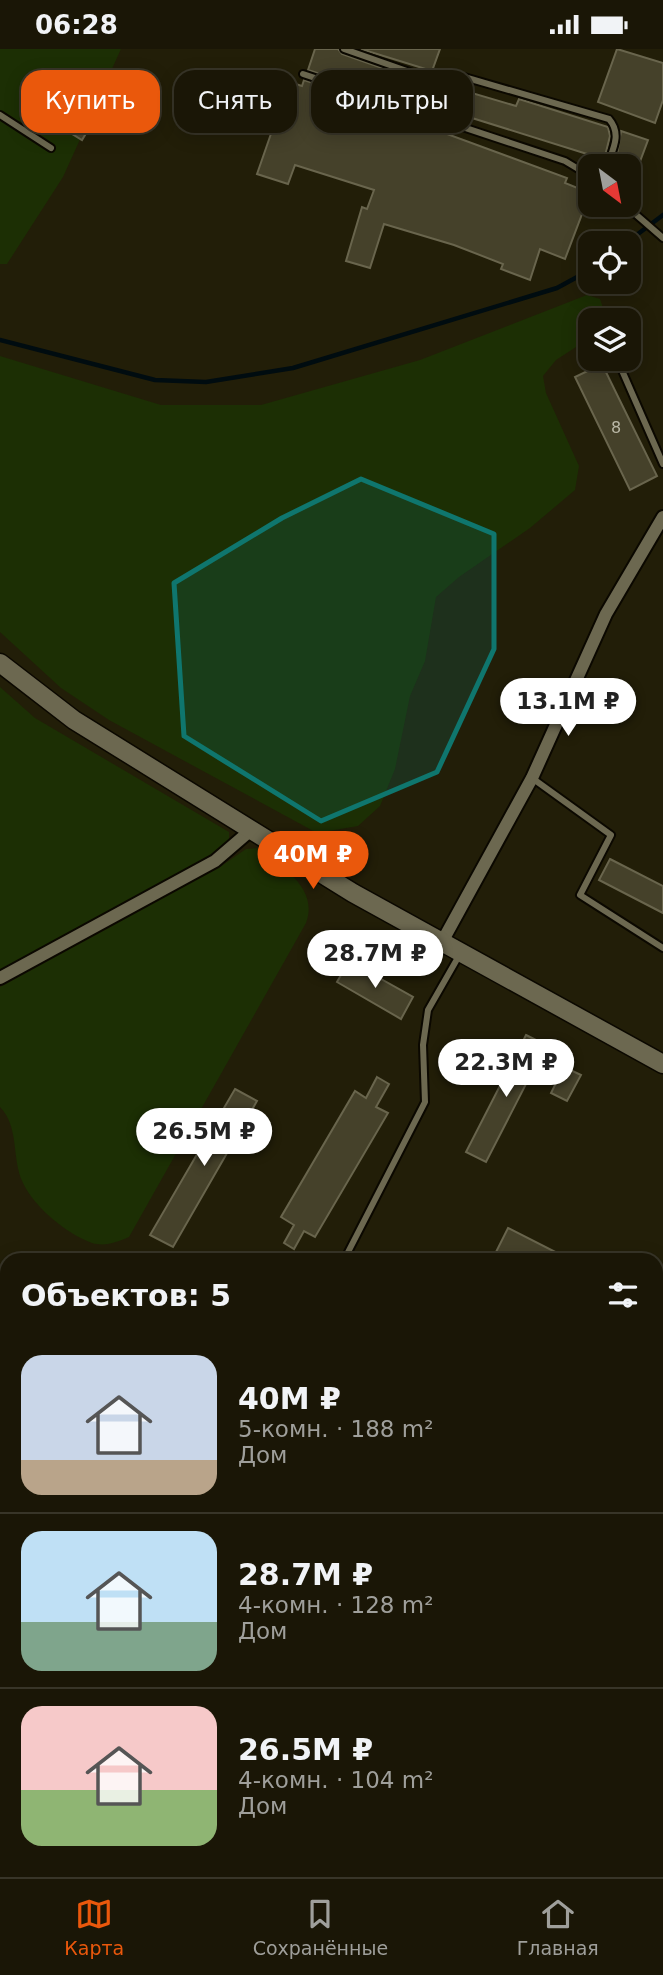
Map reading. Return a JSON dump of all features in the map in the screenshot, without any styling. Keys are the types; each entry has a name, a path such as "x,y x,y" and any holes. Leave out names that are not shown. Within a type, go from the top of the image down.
{"street":[{"path":"442,942 532,778 606,614 663,517"},
{"path":"0,663 74,720 353,893 663,1064"},
{"path":"0,978 215,861 251,830"}],"lane":[{"path":"344,49 424,77 464,77 608,119 615,125 617,137 611,154"},
{"path":"303,74 565,161 578,169"},
{"path":"0,115 51,148"},
{"path":"638,217 663,238"},
{"path":"622,371 663,464"},
{"path":"532,778 611,835 580,895 663,948"},
{"path":"348,1253 425,1102 423,1045 428,1010 461,952"}],"highlighted area":[{"path":"361,479 494,534 494,649 437,772 321,821 184,736 174,583 282,518"}],"green space":[{"path":"0,49 121,49 111,70 21,70 21,133 83,133 63,177 7,264 0,264"},
{"path":"587,295 600,299 603,308 578,308 578,346 556,360 543,376 546,393 579,466 575,490 530,528 459,577 436,597 425,661 410,696 395,769 380,806 358,826 317,833 109,720 61,688 0,632 0,356 161,405 261,405 420,360"},
{"path":"0,687 35,718 229,832 229,842 212,858 0,973"},
{"path":"258,848 296,879 303,889 309,911 306,923 129,1237 102,1244 82,1239 43,1210 28,1192 19,1173 13,1134 0,1107 0,987 220,867 246,849"}],"building":[{"path":"315,49 338,49 342,54 388,70 311,71 308,70"},
{"path":"361,49 440,49 432,70"},
{"path":"617,49 663,63 663,100 655,123 598,102"},
{"path":"304,80 311,82 311,133 444,133 567,178 565,183 578,188 578,217 581,217 565,259 540,249 530,280 501,269 503,264 454,245 384,224 370,268 346,261 362,207 367,209 374,190 295,165 288,184 257,174 271,133 297,133 297,84 302,86"},
{"path":"473,93 516,106 519,99 608,127 610,136 605,154 587,154 473,118"},
{"path":"621,131 648,140 641,159 641,154 617,154"},
{"path":"71,133 86,133 82,140"},
{"path":"587,371 605,371 657,476 630,490 575,377"},
{"path":"610,859 663,886 663,913 599,880"},
{"path":"349,961 413,997 401,1019 337,982"},
{"path":"526,1035 546,1045 486,1162 466,1152"},
{"path":"564,1067 581,1075 567,1101 551,1093"},
{"path":"377,1077 389,1084 376,1107 388,1113 315,1237 304,1231 294,1249 284,1243 294,1225 281,1217 355,1091 366,1098"},
{"path":"235,1089 257,1101 173,1247 150,1235"},
{"path":"508,1228 557,1253 496,1253"}],"waterway":[{"path":"641,232 663,215"},
{"path":"0,340 155,380 206,382 293,368 557,288 578,277"}]}
